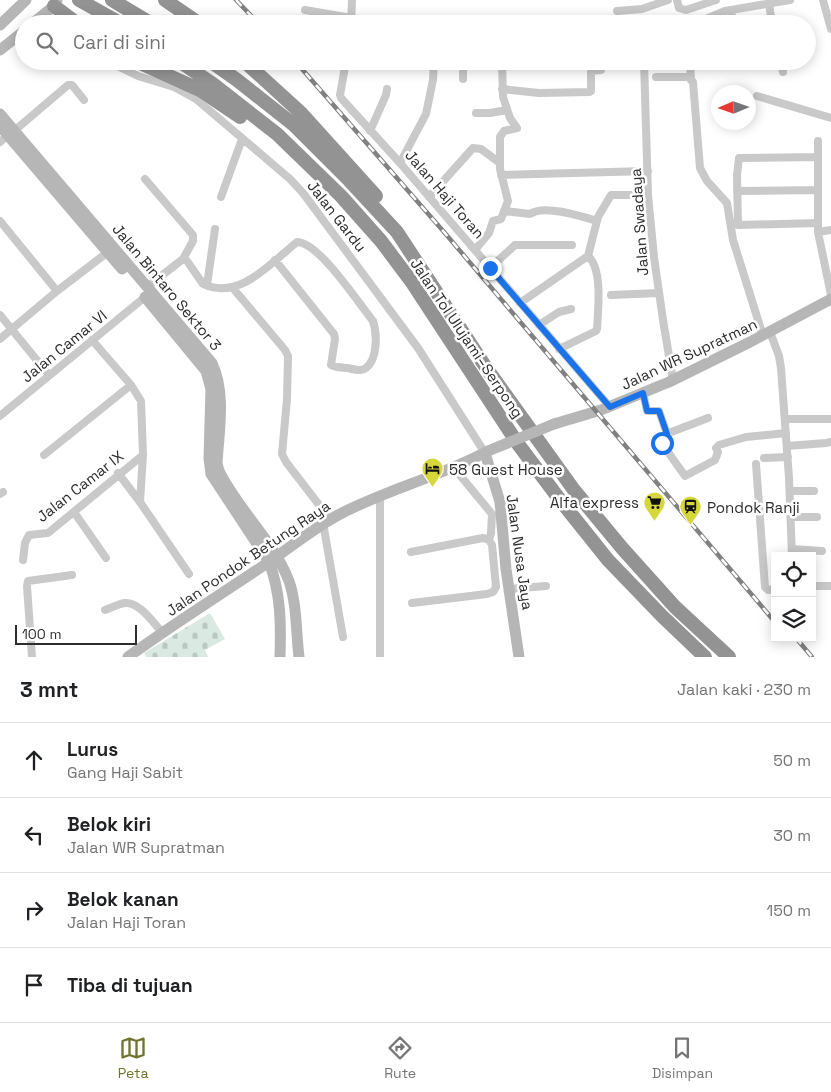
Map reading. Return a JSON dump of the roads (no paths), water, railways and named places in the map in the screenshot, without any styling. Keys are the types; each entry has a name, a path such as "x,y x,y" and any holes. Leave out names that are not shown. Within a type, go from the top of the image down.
{"highway":[{"path":"80,0 106,15"},
{"path":"112,0 137,15"},
{"path":"166,0 187,15"},
{"path":"54,2 68,15"},
{"path":"157,70 211,97 245,120 277,134"},
{"name":"Jalan Tol Ulujami–Serpong","path":"192,70 277,134 322,176 381,241 411,281 518,444 608,560 662,616 706,657"},
{"name":"Jalan Tol Ulujami–Serpong","path":"223,70 294,125 397,232 487,369 574,490 622,548 675,607 729,657"},
{"path":"254,70 301,113 348,164 380,201 397,232"}],"main road":[{"path":"0,25 26,0"},
{"path":"44,15 54,2"},
{"path":"0,50 15,38"},
{"name":"Jalan Bintaro Sektor 3","path":"0,114 6,133 108,252 212,363 218,376 220,389 219,471 273,559"},
{"name":"Jalan Bintaro Sektor 3","path":"6,133 146,292"},
{"name":"Jalan WR Supratman","path":"554,424 610,407 673,380 831,299"},
{"name":"Jalan Pondok Betung Raya","path":"128,657 327,521 380,496 454,468 486,452 554,424"},
{"name":"Jalan Nusa Jaya","path":"486,452 500,502 509,589 519,657"},
{"path":"273,559 281,617 280,657"},
{"path":"273,559 289,582 293,598 299,657"}],"street":[{"path":"351,15 352,0"},
{"path":"617,11 642,9 668,0"},
{"path":"677,0 680,8 686,10 716,0"},
{"path":"717,15 730,10 790,0"},
{"path":"823,0 831,29"},
{"path":"769,3 771,15"},
{"path":"305,10 326,15"},
{"path":"730,10 731,15"},
{"name":"Jalan Gardu","path":"126,70 185,92 196,99 290,179 303,193 418,348 486,452"},
{"name":"Jalan Haji Toran","path":"344,70 340,96 610,407"},
{"path":"400,163 426,114 434,70"},
{"path":"463,70 463,79"},
{"path":"475,250 490,233 493,221 500,220 508,202 501,175 500,137 504,131 517,128 507,110 502,89 502,70"},
{"path":"502,89 539,93 590,92 591,71 601,70"},
{"name":"Jalan Swadaya","path":"644,70 648,195 659,293 673,380"},
{"path":"690,70 700,168 703,175 727,203 733,240 766,334 779,356 788,457 792,552"},
{"path":"656,77 685,76 691,80"},
{"path":"6,133 68,85 72,85 84,100"},
{"path":"370,131 387,89"},
{"path":"757,96 831,118"},
{"path":"476,113 507,110"},
{"path":"221,197 242,139"},
{"path":"818,141 818,228 831,295"},
{"path":"429,197 473,148 481,149 500,163"},
{"path":"818,157 739,158 737,191 738,225 831,230"},
{"path":"501,175 648,171"},
{"path":"145,179 193,235 193,241 184,259 198,278 206,285 222,288 232,287 253,278 275,260 299,242 309,246 334,270 373,321 376,331 374,353 365,369 358,370 331,365 334,334 275,260"},
{"path":"737,191 818,190"},
{"path":"520,303 588,256 597,221 611,195 648,195"},
{"path":"505,211 530,214 534,211 562,212 597,221"},
{"path":"0,221 57,291"},
{"path":"206,285 215,229"},
{"path":"490,268 515,245 572,245"},
{"path":"0,339 57,291 108,252"},
{"path":"560,349 597,329 598,288 594,262 588,256"},
{"name":"Jalan Camar VI","path":"0,416 92,340 184,259"},
{"path":"232,287 288,356 282,454 327,521 343,637"},
{"path":"611,295 659,293"},
{"path":"539,325 559,312 571,309"},
{"path":"0,315 49,375"},
{"path":"92,340 131,385 141,401 143,455 140,502"},
{"path":"44,455 131,385"},
{"path":"643,393 647,411 658,410 666,434 663,445 685,476 715,460 718,452 716,448 719,445 746,437 786,433"},
{"path":"666,434 708,418"},
{"path":"785,419 831,419"},
{"path":"787,446 826,444 831,442"},
{"name":"Jalan Camar IX","path":"23,560 25,542 29,535 48,533 118,473 143,455"},
{"path":"764,458 788,457"},
{"path":"756,464 765,589 771,589"},
{"path":"454,468 492,514 489,540"},
{"path":"118,473 189,574"},
{"path":"790,491 814,491"},
{"path":"380,496 380,657"},
{"path":"74,512 106,558"},
{"path":"791,517 817,517"},
{"path":"411,552 483,538 489,540 492,545 496,587 493,592 412,603"},
{"path":"807,552 822,551"},
{"path":"32,657 28,581 72,575"},
{"path":"509,589 546,586"},
{"path":"816,586 831,586"},
{"path":"105,610 122,603 131,604 139,608 163,633"}],"railway":[{"path":"236,0 250,15"},
{"path":"303,70 444,232 771,617"},
{"path":"799,642 812,657"}],"place":[{"name":"58 Guest House","path":"433,488"},
{"name":"Alfa express","path":"655,521"},
{"name":"Pondok Ranji","path":"691,526"}]}
